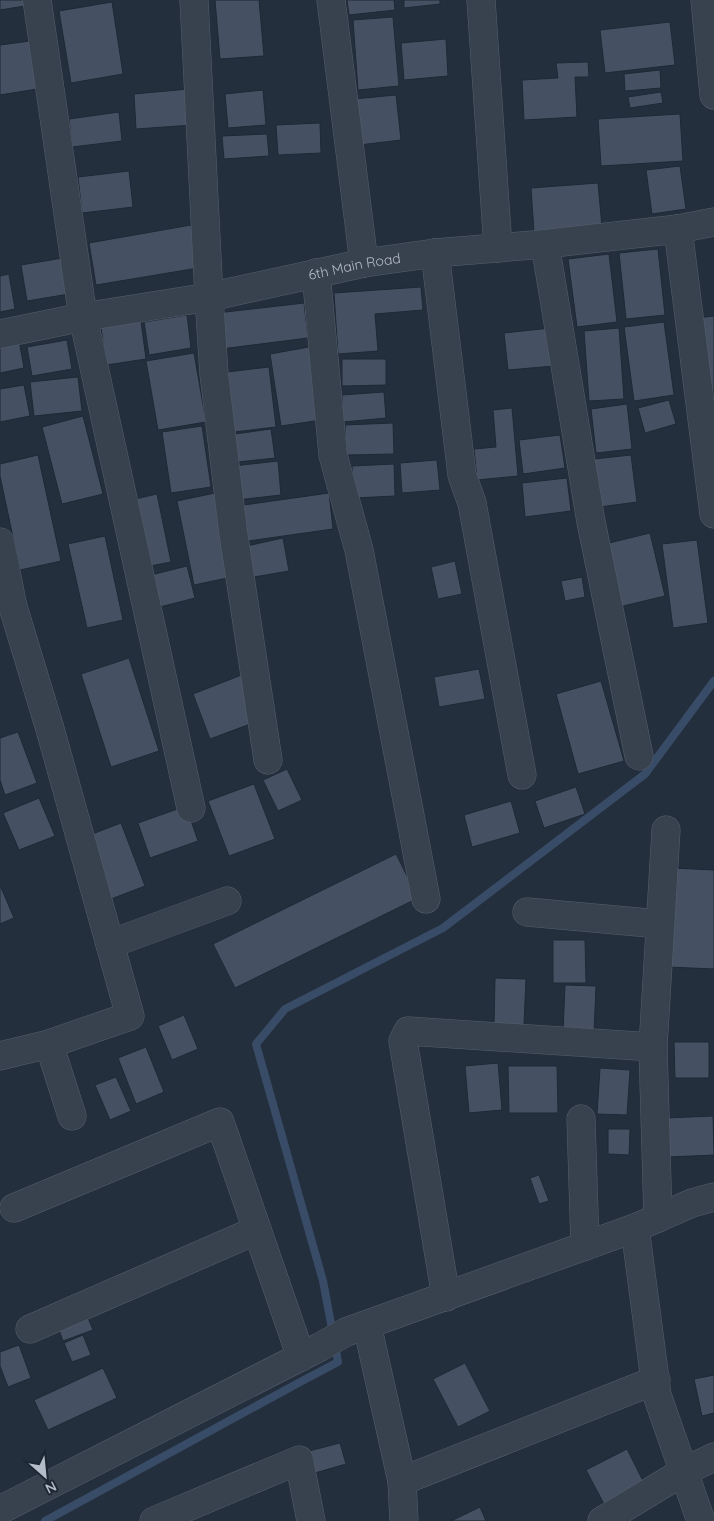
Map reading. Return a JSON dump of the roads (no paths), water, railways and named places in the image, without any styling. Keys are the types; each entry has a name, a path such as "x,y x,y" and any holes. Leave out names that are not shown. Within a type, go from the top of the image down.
{"street":[{"path":"37,0 83,317 191,808"},
{"path":"194,0 214,374 233,531 268,760"},
{"path":"331,0 364,263"},
{"path":"481,0 498,248"},
{"path":"705,0 714,95"},
{"name":"6th Main Road","path":"0,334 83,317 209,297 364,263 435,253 545,244 678,229 714,222"},
{"path":"678,229 714,514"},
{"path":"545,244 591,522 639,756"},
{"path":"435,253 462,475 472,503 522,775"},
{"path":"316,273 333,456 358,550 426,899"},
{"path":"0,542 13,607 50,729 130,1016 49,1044 0,1056"},
{"path":"666,830 653,1047 646,1223 658,1395 701,1521"},
{"path":"110,944 227,900"},
{"path":"528,912 660,924"},
{"path":"446,1296 403,1041 408,1031 653,1047"},
{"path":"49,1044 72,1116"},
{"path":"581,1119 585,1246"},
{"path":"14,1208 220,1122 257,1230 310,1352"},
{"path":"0,1510 356,1329 585,1246 692,1203 714,1197"},
{"path":"30,1329 257,1230"},
{"path":"356,1329 402,1481 404,1521"},
{"path":"402,1481 656,1380"},
{"path":"602,1521 683,1472 714,1457"},
{"path":"154,1521 298,1460 311,1521"}],"waterway":[{"path":"333,1334 323,1281 256,1044 285,1009 443,928 645,774 714,681"},
{"path":"45,1521 338,1362 335,1345"}]}
